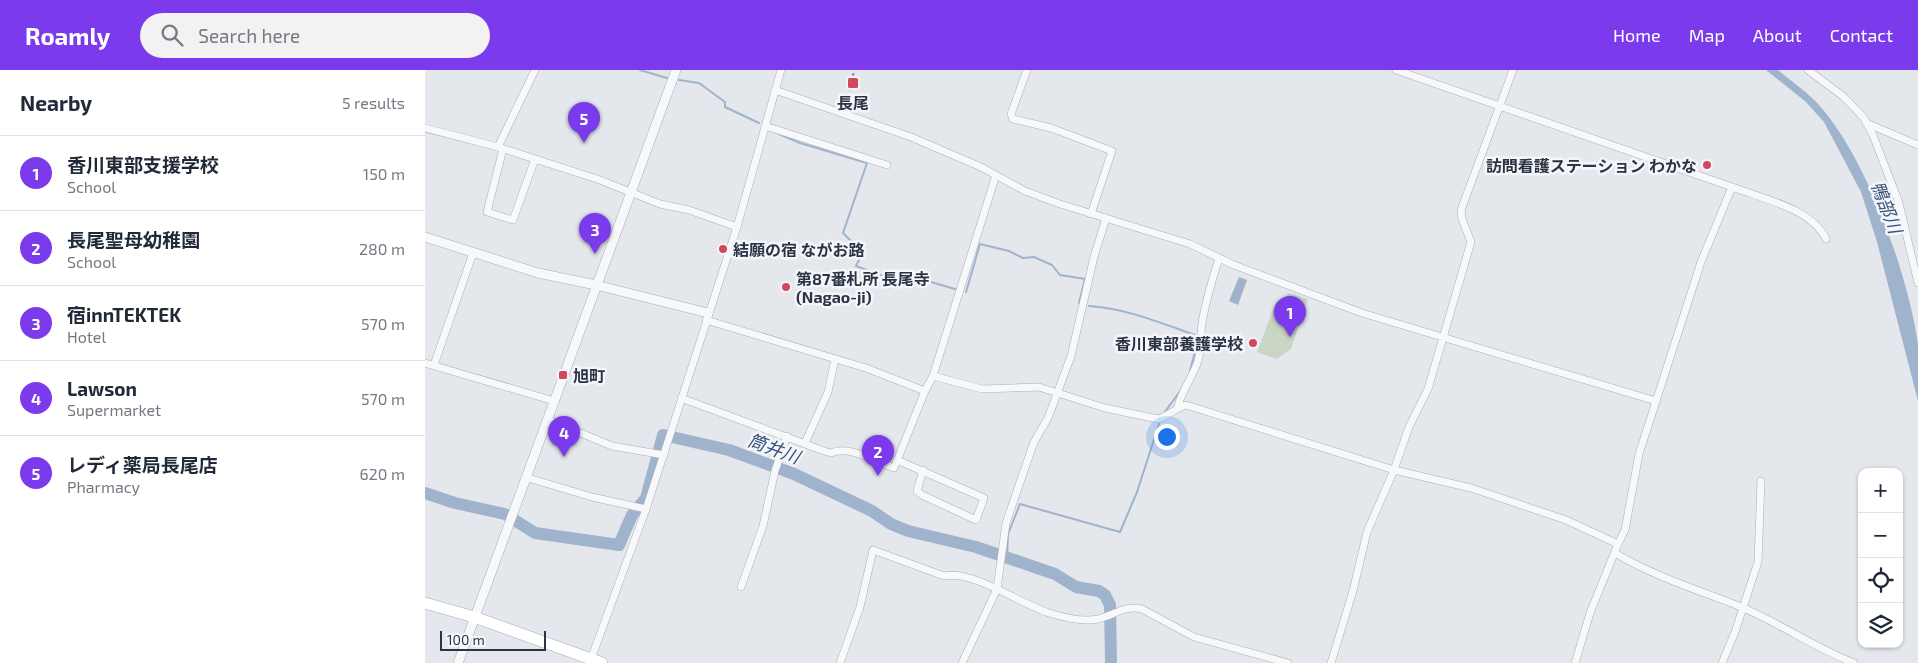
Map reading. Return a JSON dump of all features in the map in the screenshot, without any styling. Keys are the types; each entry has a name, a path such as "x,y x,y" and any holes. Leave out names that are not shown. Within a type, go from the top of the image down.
{"main road":[{"path":"425,603 475,617 594,662"}],"street":[{"path":"535,70 500,148 487,212 513,220 535,159"},
{"path":"458,663 676,70"},
{"path":"594,662 646,509 658,454 669,438 737,227 781,70"},
{"path":"1027,70 1011,114 1013,119 1051,128 1111,151 1091,214"},
{"path":"1396,70 1732,187 1806,216 1821,228 1826,239"},
{"path":"1331,663 1351,598 1367,532 1394,470 1409,427 1428,389 1441,338 1471,242 1461,219 1461,210 1513,70"},
{"path":"1808,70 1844,97 1866,123 1896,194 1918,284"},
{"path":"775,90 911,137 963,158 1025,190 1091,214 1190,244 1219,258 1362,313 1656,401"},
{"path":"1866,123 1918,146"},
{"path":"765,126 887,165"},
{"path":"425,128 535,159 600,180 659,204 689,210 737,227"},
{"path":"681,398 831,453 839,450 848,451 894,468 925,391 933,376 996,175"},
{"path":"1575,663 1590,613 1625,530 1639,454 1701,262 1732,187"},
{"path":"962,663 997,589 1003,536 1034,442 1048,418 1078,334 1094,257 1106,218"},
{"path":"425,237 537,273 596,284 707,316 925,391"},
{"path":"434,365 473,253"},
{"path":"1178,407 1178,401 1189,385 1203,342 1201,334 1219,258"},
{"path":"805,443 829,392 835,359"},
{"path":"425,362 554,401"},
{"path":"933,376 983,389 1011,389 1027,386 1058,393 1105,408 1158,419 1166,416 1178,407 1186,405 1207,410 1394,470 1471,488 1566,520 1618,544"},
{"path":"547,419 607,444 658,454"},
{"path":"741,587 763,526 776,467 787,436"},
{"path":"897,460 923,470 984,498 976,520 921,495 917,490 923,470"},
{"path":"525,477 592,497 646,509"},
{"path":"1722,663 1758,562 1761,481"},
{"path":"840,663 860,608 873,550 944,576 954,574 997,589 1052,614 1089,620 1134,607 1142,609 1194,637 1288,663"},
{"path":"1615,553 1671,581 1743,608 1810,643 1854,663"}],"green space":[{"path":"1288,293 1308,299 1291,349 1277,359 1257,352 1276,302 1286,300"}],"water":[{"path":"1766,70 1778,70 1818,104 1836,126 1868,184 1895,251 1913,316 1918,344 1918,401 1877,242 1861,192 1824,122 1806,102"},
{"path":"1239,277 1247,280 1238,305 1229,301"}],"waterway":[{"path":"640,70 667,78"},
{"path":"679,80 699,83 725,102 725,107 759,123"},
{"path":"779,134 800,143 867,163 843,233 854,244 860,246 863,252 856,266 881,275 924,280 955,289"},
{"path":"966,292 980,244 1009,251 1023,258 1034,257 1052,265 1060,275 1085,279 1079,303"},
{"path":"1089,306 1129,313 1195,335 1197,344 1190,371"},
{"path":"1164,413 1181,390"},
{"path":"1007,558 1008,534 1020,504 1120,532 1137,492 1159,424"},
{"name":"筒井川","path":"425,493 455,503 505,514 535,533 619,545 632,515 646,498 663,435 729,450 794,474 872,511 891,524 908,531 976,547 1055,574 1076,587 1099,591 1105,595 1110,605 1111,663"}],"railway":[{"path":"847,105 854,70"}],"place":[{"name":"長尾","path":"853,83"},
{"name":"レディ薬局長尾店","path":"584,143"},
{"name":"訪問看護ステーション わかな","path":"1707,165"},
{"name":"結願の宿 ながお路","path":"723,249"},
{"name":"宿innTEKTEK","path":"595,254"},
{"name":"第87番札所 長尾寺 (Nagao-ji)","path":"786,287"},
{"name":"香川東部支援学校","path":"1290,337"},
{"name":"香川東部養護学校","path":"1253,343"},
{"name":"旭町","path":"563,375"},
{"name":"Lawson","path":"564,457"},
{"name":"長尾聖母幼稚園","path":"878,476"}],"water label":[{"name":"鴨部川","path":"1887,207"}]}
